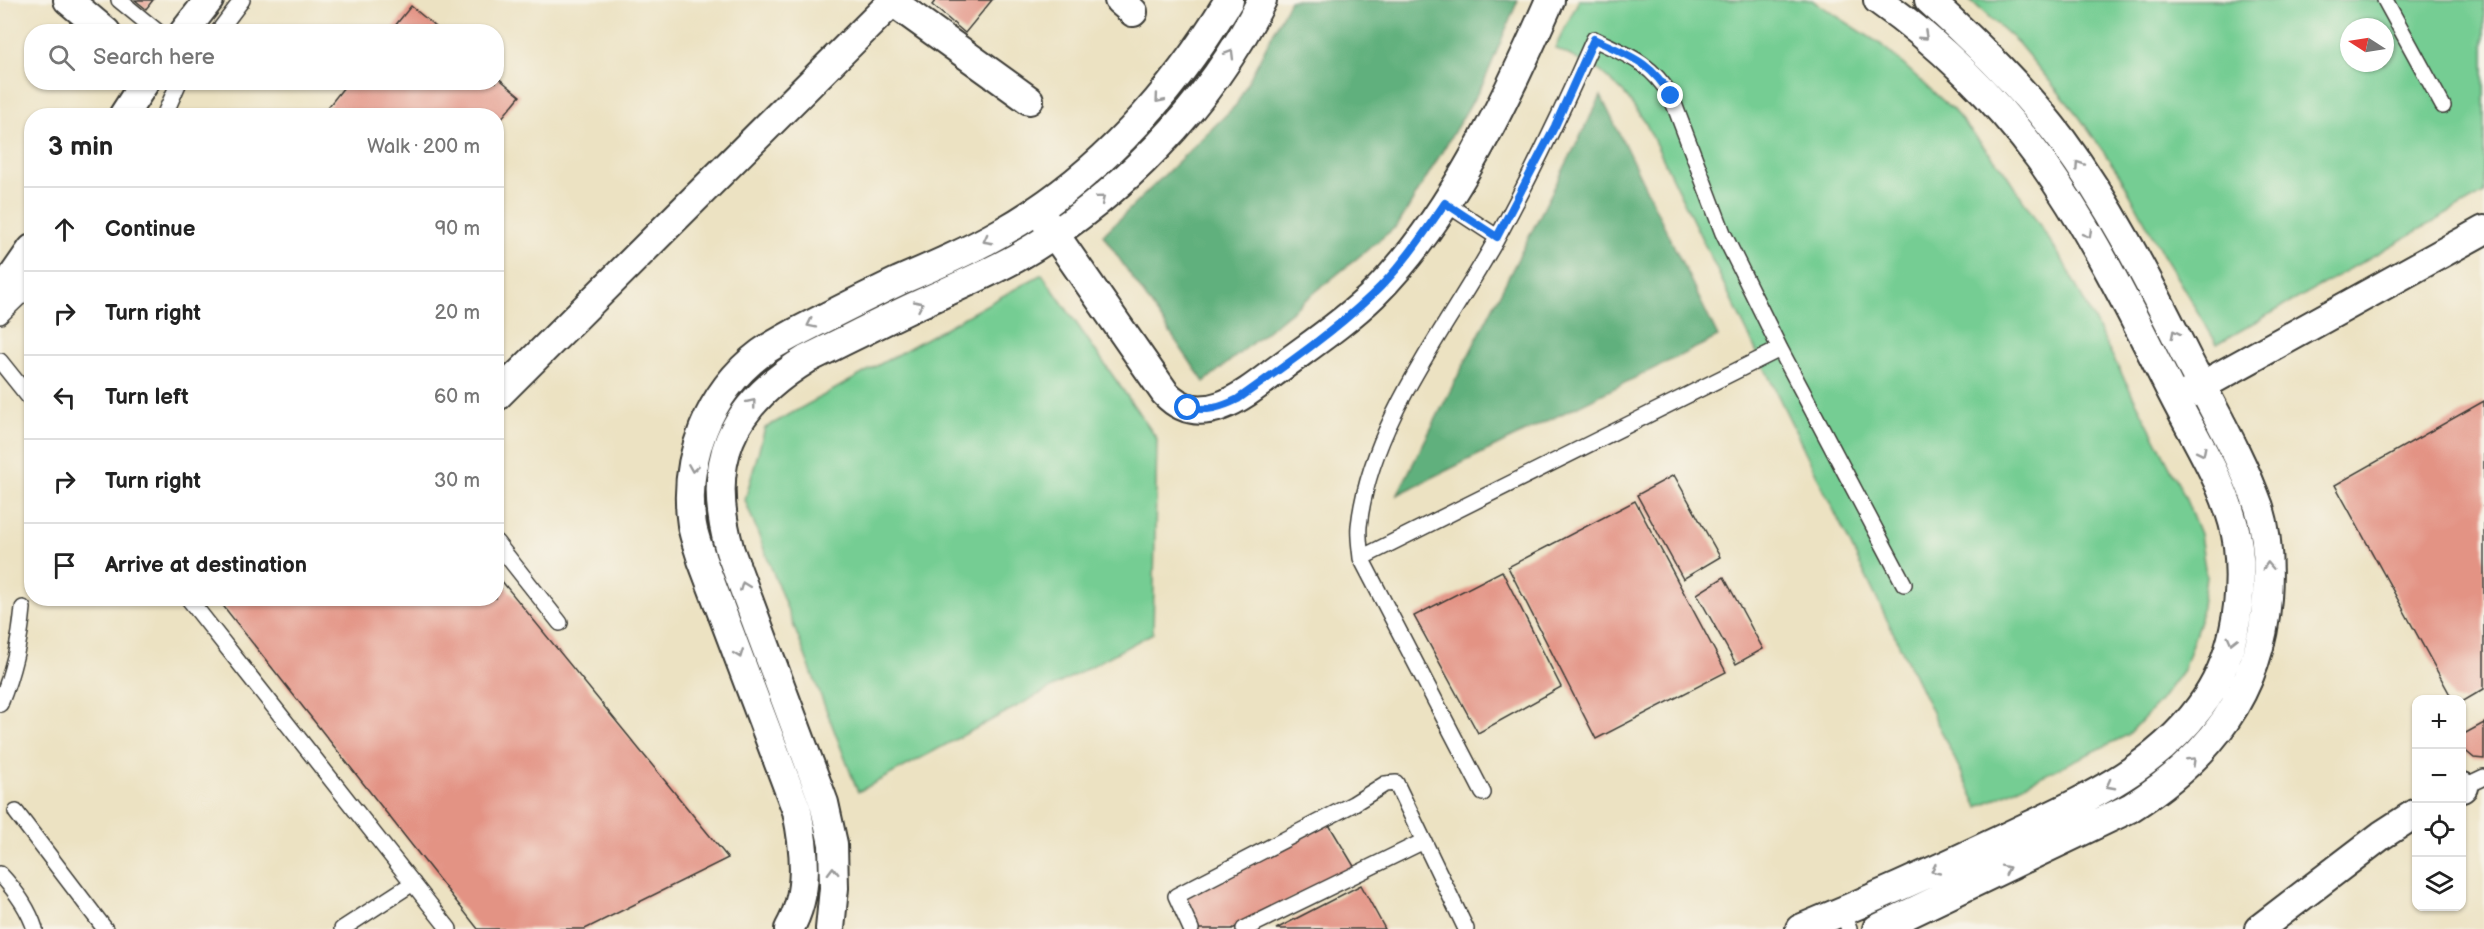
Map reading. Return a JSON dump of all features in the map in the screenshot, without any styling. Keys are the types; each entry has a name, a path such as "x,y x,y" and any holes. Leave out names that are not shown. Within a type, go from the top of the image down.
{"street":[{"path":"68,0 96,24"},
{"path":"190,24 209,0"},
{"path":"789,929 798,907 804,865 802,838 796,811 696,537 690,498 693,466 702,432 715,403 736,376 761,353 803,328 1002,232 1037,210 1103,159 1157,102 1202,46 1229,0"},
{"path":"830,929 834,888 833,844 824,803 730,551 721,520 719,498 721,471 729,442 740,418 757,396 779,376 817,354 1017,257 1088,210 1123,181 1179,121 1226,62 1262,0"},
{"path":"1037,210 1174,403 1202,410 1220,408 1238,399 1347,317 1397,268 1445,203 1499,109 1550,0"},
{"path":"1800,929 1845,920 1974,852 2115,782 2143,765 2173,739 2202,706 2219,674 2231,645 2240,582 2232,518 2219,484 2112,277 2076,214 2039,158 1999,110 1911,23 1878,0"},
{"path":"1877,929 2130,808 2160,789 2194,760 2225,722 2246,687 2259,654 2268,582 2266,541 2259,509 2245,472 2202,386 2106,207 2062,140 2021,91 1929,0"},
{"path":"504,390 892,1 1029,100"},
{"path":"128,108 140,90"},
{"path":"2176,400 2484,230"},
{"path":"953,257 965,283"},
{"path":"0,295 24,260"},
{"path":"2259,929 2382,834 2412,815"}],"lane":[{"path":"119,0 148,24"},
{"path":"224,24 242,0"},
{"path":"2385,0 2443,106"},
{"path":"1483,793 1361,558 1358,528 1365,491 1381,446 1404,395 1497,237 1555,126 1594,39 1646,65 1660,78 1671,96 1724,233 1780,349 1904,584"},
{"path":"167,108 175,90"},
{"path":"1445,203 1497,237"},
{"path":"0,316 24,293"},
{"path":"1361,558 1780,349"},
{"path":"0,361 24,391"},
{"path":"504,552 560,623"},
{"path":"194,606 450,929"},
{"path":"0,704 19,646 23,608"},
{"path":"1191,929 1176,896 1353,804 1385,784 1396,783 1466,929"},
{"path":"16,812 105,929"},
{"path":"1244,929 1424,841"},
{"path":"0,874 13,888 30,914 35,929"},
{"path":"342,929 413,883"}],"green space":[{"path":"1290,0 1518,0 1484,82 1398,225 1204,382 1103,235 1236,105"},
{"path":"1579,0 1812,0 1882,45 1953,110 2005,172 2063,261 2182,490 2200,534 2206,576 2200,620 2183,670 2159,702 2128,735 1978,807 1645,122 1623,92 1600,71 1555,48"},
{"path":"1970,0 2484,0 2484,193 2217,344 2162,253 2121,177 2080,118 2018,43"},
{"path":"1601,96 1718,337 1397,495"},
{"path":"1042,274 1157,439 1153,633 858,792 745,500 765,428"}],"building":[{"path":"135,0 153,0 146,9"},
{"path":"936,0 992,0 965,33 932,5"},
{"path":"411,6 432,24 396,24"},
{"path":"504,83 520,96 504,115 504,108 327,108 342,90 504,90"},
{"path":"2484,401 2484,689 2466,700 2466,695 2450,695 2335,485"},
{"path":"1674,475 1720,557 1683,579 1637,495"},
{"path":"1635,501 1726,672 1596,739 1508,567"},
{"path":"1502,571 1561,687 1478,733 1414,616"},
{"path":"1724,577 1763,649 1736,664 1697,594"},
{"path":"504,584 728,858 585,929 478,929 223,606 504,606"},
{"path":"2484,723 2484,759 2474,758 2466,751 2466,733"},
{"path":"1328,823 1355,868 1232,929 1198,929 1182,898"},
{"path":"1361,885 1385,929 1276,929"}],"route":[{"path":"1188,408 1202,410 1220,408 1238,399 1347,317 1397,268 1445,203 1497,237 1555,126 1594,39 1646,65 1660,78 1671,96"}]}
